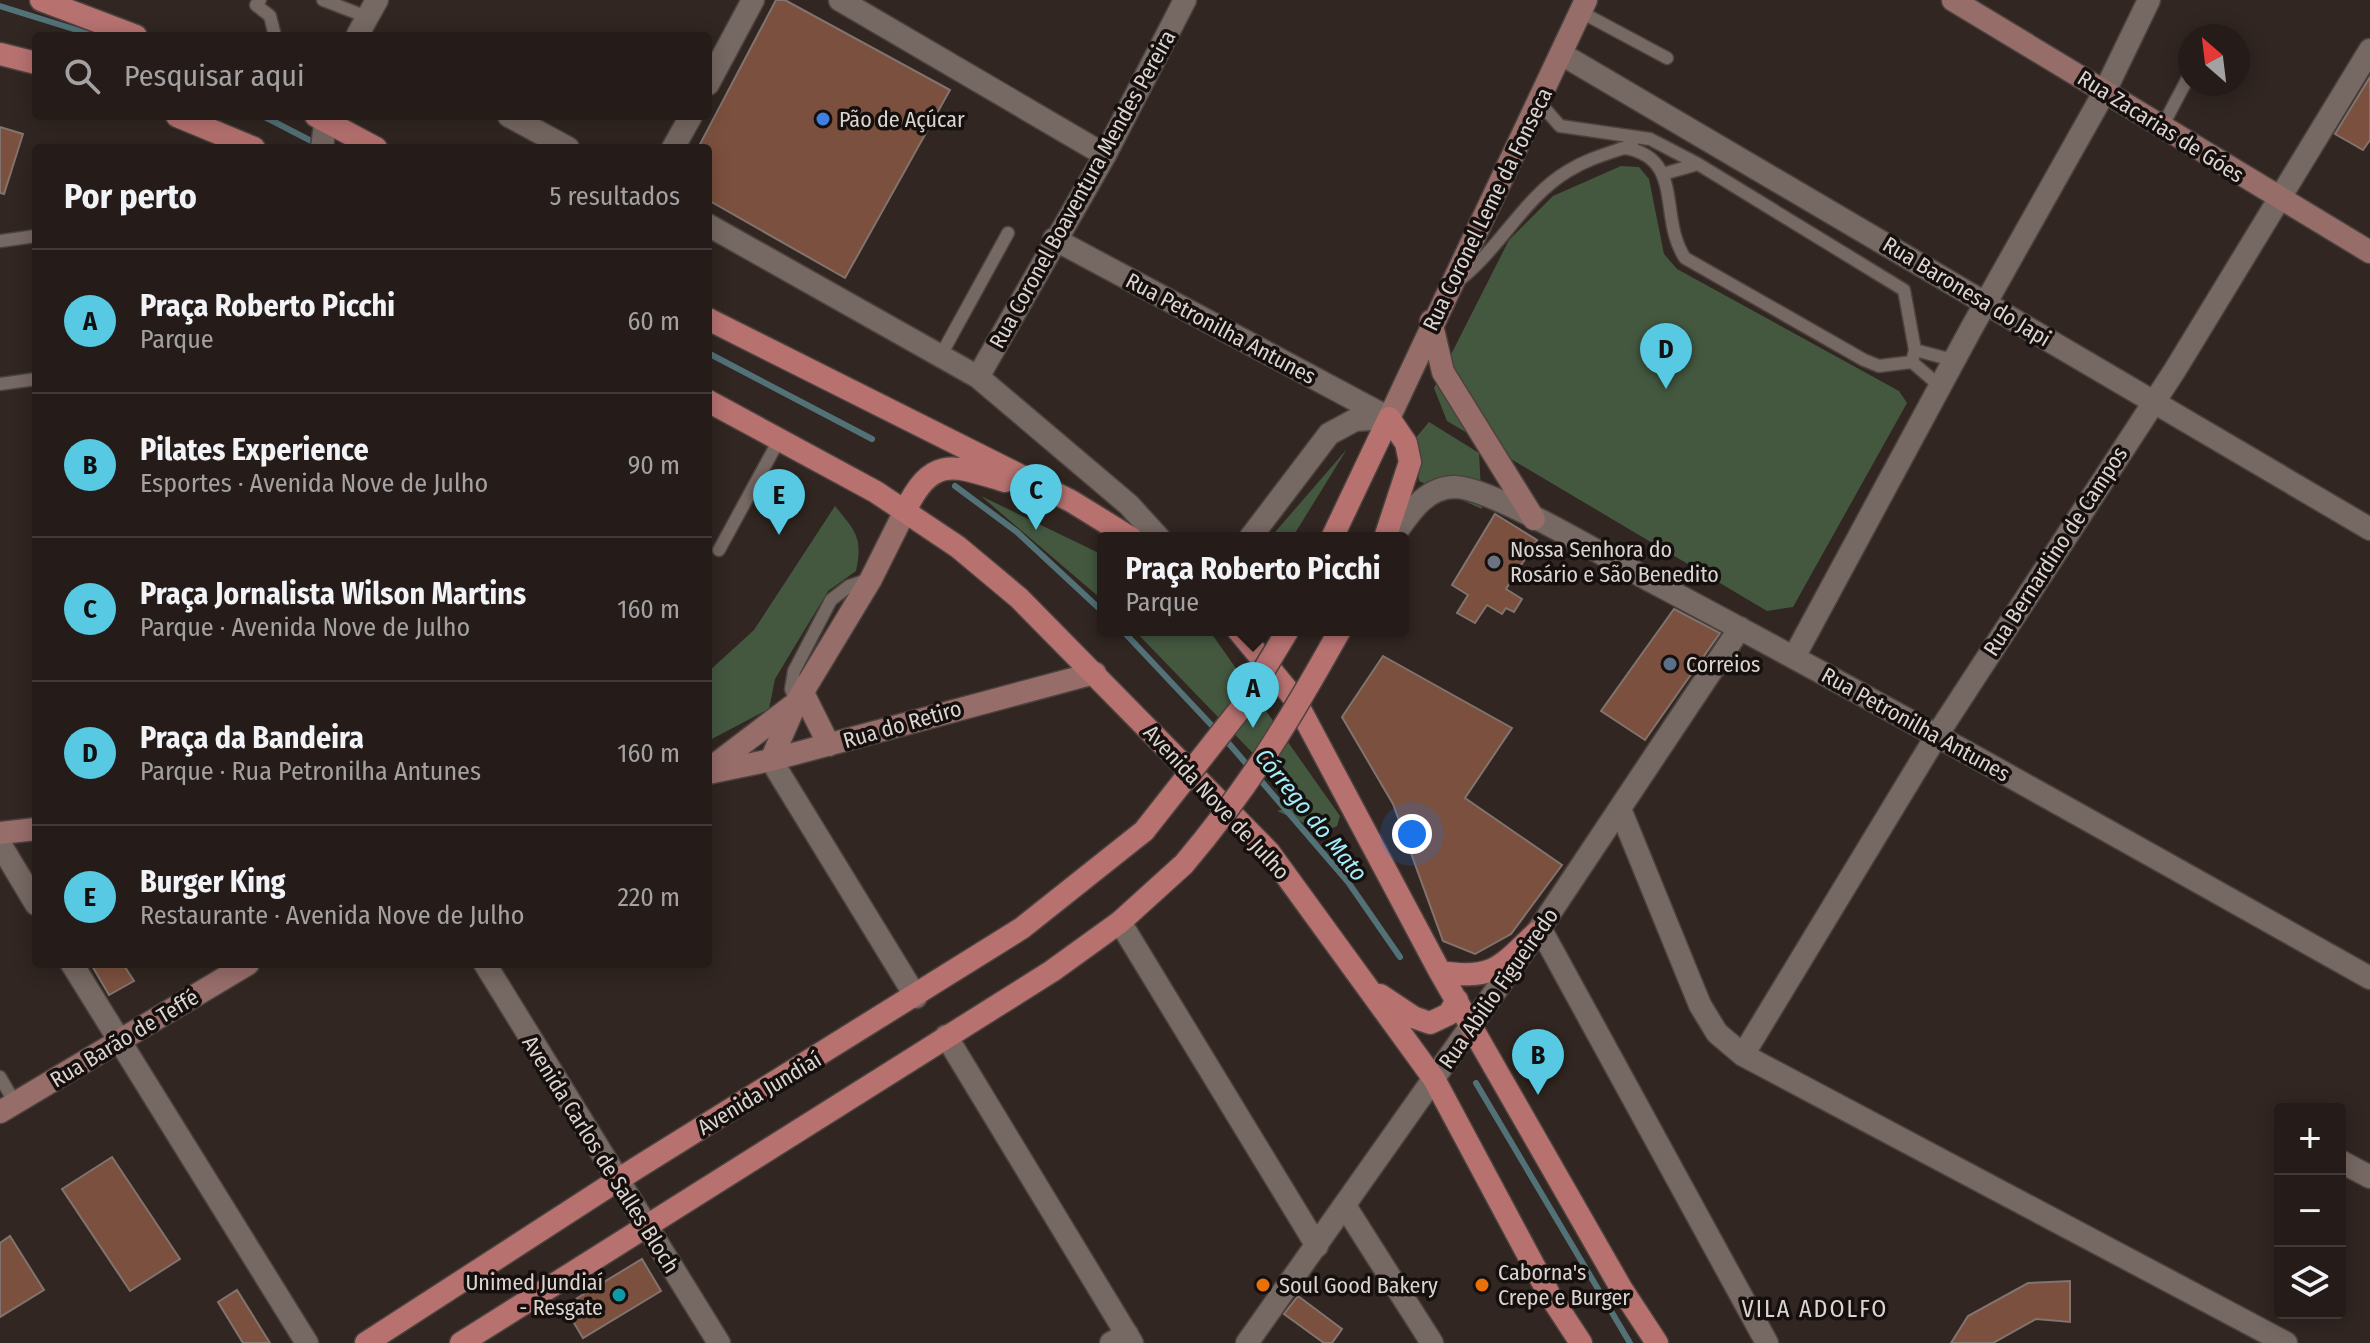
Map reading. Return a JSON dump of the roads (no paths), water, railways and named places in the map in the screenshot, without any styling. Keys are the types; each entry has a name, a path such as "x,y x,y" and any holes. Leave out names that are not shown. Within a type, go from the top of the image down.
{"main road":[{"path":"41,0 76,6 128,32"},
{"name":"Rua Zacarias de Góes","path":"1953,0 2370,252"},
{"name":"Rua Coronel Leme da Fonseca","path":"1389,418 1431,321 1563,55 1584,6"},
{"path":"0,54 32,62"},
{"path":"187,120 244,144"},
{"path":"323,125 367,144"},
{"path":"712,321 1071,501 1121,532"},
{"path":"1431,321 1443,372 1534,519"},
{"name":"Avenida Nove de Julho","path":"712,403 905,511 958,547 1019,598 1269,852 1434,1079 1549,1294 1581,1343"},
{"path":"1335,532 1389,418"},
{"path":"1387,532 1410,462 1406,443 1389,418"},
{"path":"771,760 800,698 871,579 926,477 942,468 958,466 1071,501"},
{"path":"1243,636 1294,698 1440,972 1621,1288 1657,1343"},
{"name":"Avenida Jundiaí","path":"366,1343 617,1181 1022,928 1144,831 1241,708 1284,636"},
{"path":"461,1343 1052,971 1120,922 1184,864 1236,802 1276,745 1337,636"},
{"name":"Rua do Retiro","path":"712,771 771,760 1095,673"},
{"path":"800,698 829,745"},
{"name":"Rua do Retiro","path":"712,769 800,698"},
{"path":"0,833 32,829"},
{"path":"1440,972 1470,976 1498,969 1538,931"},
{"name":"Rua Barão de Teffé","path":"7,1108 241,968"},
{"path":"1369,987 1413,1017 1430,1023 1449,1014 1457,1000"}],"street":[{"path":"712,77 753,0"},
{"path":"840,0 1105,155"},
{"name":"Rua Coronel Boaventura Mendes Pereira","path":"978,377 1054,239 1105,155 1185,0"},
{"path":"1794,657 1956,356 2105,91 2149,0"},
{"name":"Rua Bernardino de Campos","path":"1743,1055 1937,735 2153,401 2370,50"},
{"name":"Rua Baronesa do Japi","path":"1563,55 2370,529"},
{"path":"516,120 561,144"},
{"path":"675,144 689,120"},
{"path":"712,227 978,377 1129,505 1154,532"},
{"name":"Rua Petronilha Antunes","path":"1054,239 1389,418"},
{"path":"1255,532 1329,434 1355,420 1389,418"},
{"name":"Rua Petronilha Antunes","path":"1397,532 1427,496 1454,487 1472,490 1534,519 1794,657 2370,978"},
{"name":"Rua Abilio Figueiredo","path":"1247,1343 1538,931 1740,628"},
{"path":"771,760 916,997"},
{"path":"1620,809 1700,1005 1717,1033 1743,1055 2276,1340"},
{"path":"0,844 32,897"},
{"path":"1120,922 1317,1246"},
{"path":"1538,931 1767,1343"},
{"path":"74,968 307,1343"},
{"name":"Avenida Carlos de Salles Bloch","path":"487,968 719,1343"},
{"path":"946,1036 1123,1340"},
{"path":"2346,1164 2370,1177"},
{"path":"1345,1206 1432,1343"}],"lane":[{"path":"260,0 256,5 270,16 274,32"},
{"path":"323,0 364,25"},
{"path":"1584,6 1667,58"},
{"path":"2162,127 2178,96"},
{"path":"1539,102 1560,126 1650,139 1698,164 1904,290 1914,356 1941,387"},
{"path":"1447,290 1487,256 1536,200 1566,172 1600,155 1650,139"},
{"path":"1625,148 1647,152 1663,174 1677,244 1685,258 1879,366 1914,356 1956,356"},
{"path":"1663,174 1698,164"},
{"path":"941,355 1008,233"},
{"path":"0,241 32,237"},
{"path":"0,384 32,380"},
{"path":"719,550 779,440"},
{"path":"0,1077 7,1108"}],"waterway":[{"name":"Córrego do Mato","path":"0,6 83,32"},
{"name":"Córrego do Mato","path":"271,120 317,144"},
{"name":"Córrego do Mato","path":"712,355 872,439"},
{"name":"Córrego do Mato","path":"955,486 1017,532 1097,606"},
{"name":"Córrego do Mato","path":"1128,636 1217,731"},
{"name":"Córrego do Mato","path":"1225,739 1348,882 1400,957"},
{"name":"Córrego do Mato","path":"1476,1083 1630,1343"}],"place":[{"name":"Pão de Açúcar","path":"823,119"},
{"name":"Praça da Bandeira","path":"1666,389"},
{"name":"Praça Jornalista Wilson Martins","path":"1036,530"},
{"name":"Burger King","path":"779,535"},
{"name":"Nossa Senhora do Rosário e São Benedito","path":"1494,562"},
{"name":"Correios","path":"1670,664"},
{"name":"Praça Roberto Picchi","path":"1253,728"},
{"name":"Pilates Experience","path":"1538,1095"},
{"name":"Soul Good Bakery","path":"1263,1285"},
{"name":"Caborna's Crepe e Burger","path":"1482,1285"},
{"name":"Unimed Jundiaí - Resgate","path":"619,1295"}],"district":[{"name":"VILA ADOLFO","path":"1815,1309"}]}
